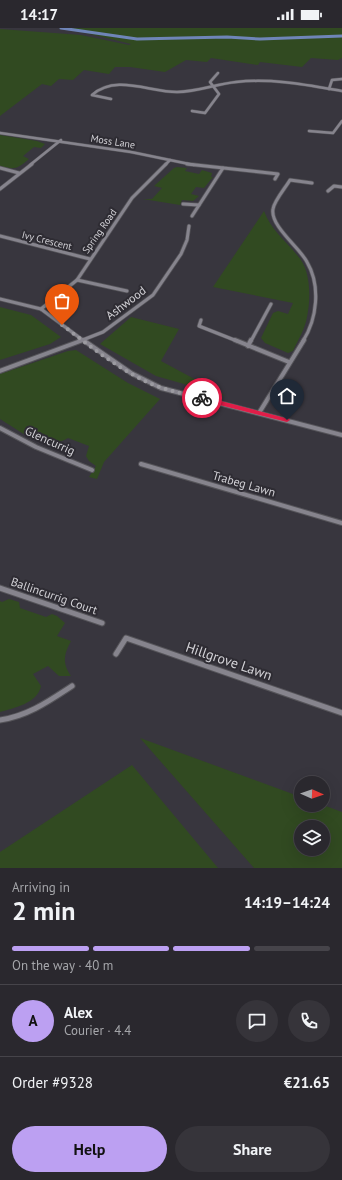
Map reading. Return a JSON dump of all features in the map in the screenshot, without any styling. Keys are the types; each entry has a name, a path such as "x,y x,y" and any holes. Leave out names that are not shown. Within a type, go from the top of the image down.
{"street":[{"path":"192,111 205,113 216,100 219,94 210,82 218,73"},
{"path":"328,89 332,80 342,79"},
{"path":"111,99 92,95 97,89 103,87 128,85 177,92 240,81 260,80 342,91"},
{"path":"309,131 333,133 342,121"},
{"name":"Moss Lane","path":"0,133 61,140 223,168 244,169 278,174 275,179"},
{"path":"0,189 61,140"},
{"name":"Spring Road","path":"41,309 77,280 132,198 170,160"},
{"path":"0,168 19,173"},
{"path":"192,216 223,168"},
{"path":"259,413 310,330 315,310 311,270 307,261 278,226 273,214 273,208 290,180 312,183"},
{"path":"328,191 334,186 342,187"},
{"path":"183,204 199,205"},
{"name":"Ashwood","path":"83,341 103,332 153,295 181,254 187,240 189,226"},
{"name":"Ivy Crescent","path":"0,236 90,259"},
{"path":"77,280 127,291"},
{"path":"0,299 41,309 83,341 127,371 149,382 174,391 342,435"},
{"path":"248,346 271,304"},
{"path":"201,320 199,326 289,362"},
{"path":"0,371 83,341"},
{"name":"Glencurrig","path":"0,428 36,447 92,470"},
{"name":"Trabeg Lawn","path":"141,464 342,523"},
{"name":"Ballincurrig Court","path":"0,588 102,623"},
{"name":"Hillgrove Lawn","path":"116,654 126,638 342,713"},
{"path":"0,720 18,716 35,709 72,686"}],"green space":[{"path":"66,28 342,28 342,58 338,60 311,58 302,67 260,62 258,65 211,58 207,62 186,60 165,72 130,67 115,67 109,74 84,70 73,80 59,79 51,86 42,84 0,116 0,29 81,35 129,45 131,44"},
{"path":"0,135 37,141 45,144 41,148 34,147 23,156 29,159 19,167 13,168 0,166"},
{"path":"177,167 187,168 185,171 199,174 202,170 212,173 211,177 213,177 204,188 196,187 191,194 199,196 193,201 182,200 180,205 143,199 152,199 162,188 154,186"},
{"path":"264,211 270,224 302,261 309,284 309,301 306,321 293,351 288,353 265,343 261,338 273,313 278,311 288,314 293,303 213,287"},
{"path":"0,307 31,315 61,337 50,344 0,360"},
{"path":"131,317 179,329 161,361 226,396 156,376 100,344"},
{"path":"76,350 128,383 160,399 104,462 97,479 89,477 96,466 89,461 86,456 89,446 68,438 59,442 42,442 33,439 0,419 0,374 68,351"},
{"path":"9,599 19,602 20,608 46,617 52,614 57,616 65,623 57,636 71,641 67,650 65,663 71,676 59,676 48,666 33,674 41,686 35,697 25,704 0,712 0,601 2,602"},
{"path":"140,738 294,794 294,812 330,812 330,808 342,812 342,868 254,868"},
{"path":"132,765 218,868 0,868 0,852"}],"waterway":[{"path":"61,28 137,39 227,37 260,39 342,36"}],"way so far":[{"path":"62,325 127,371 161,388 202,398"}],"route":[{"path":"202,398 287,420"}]}
